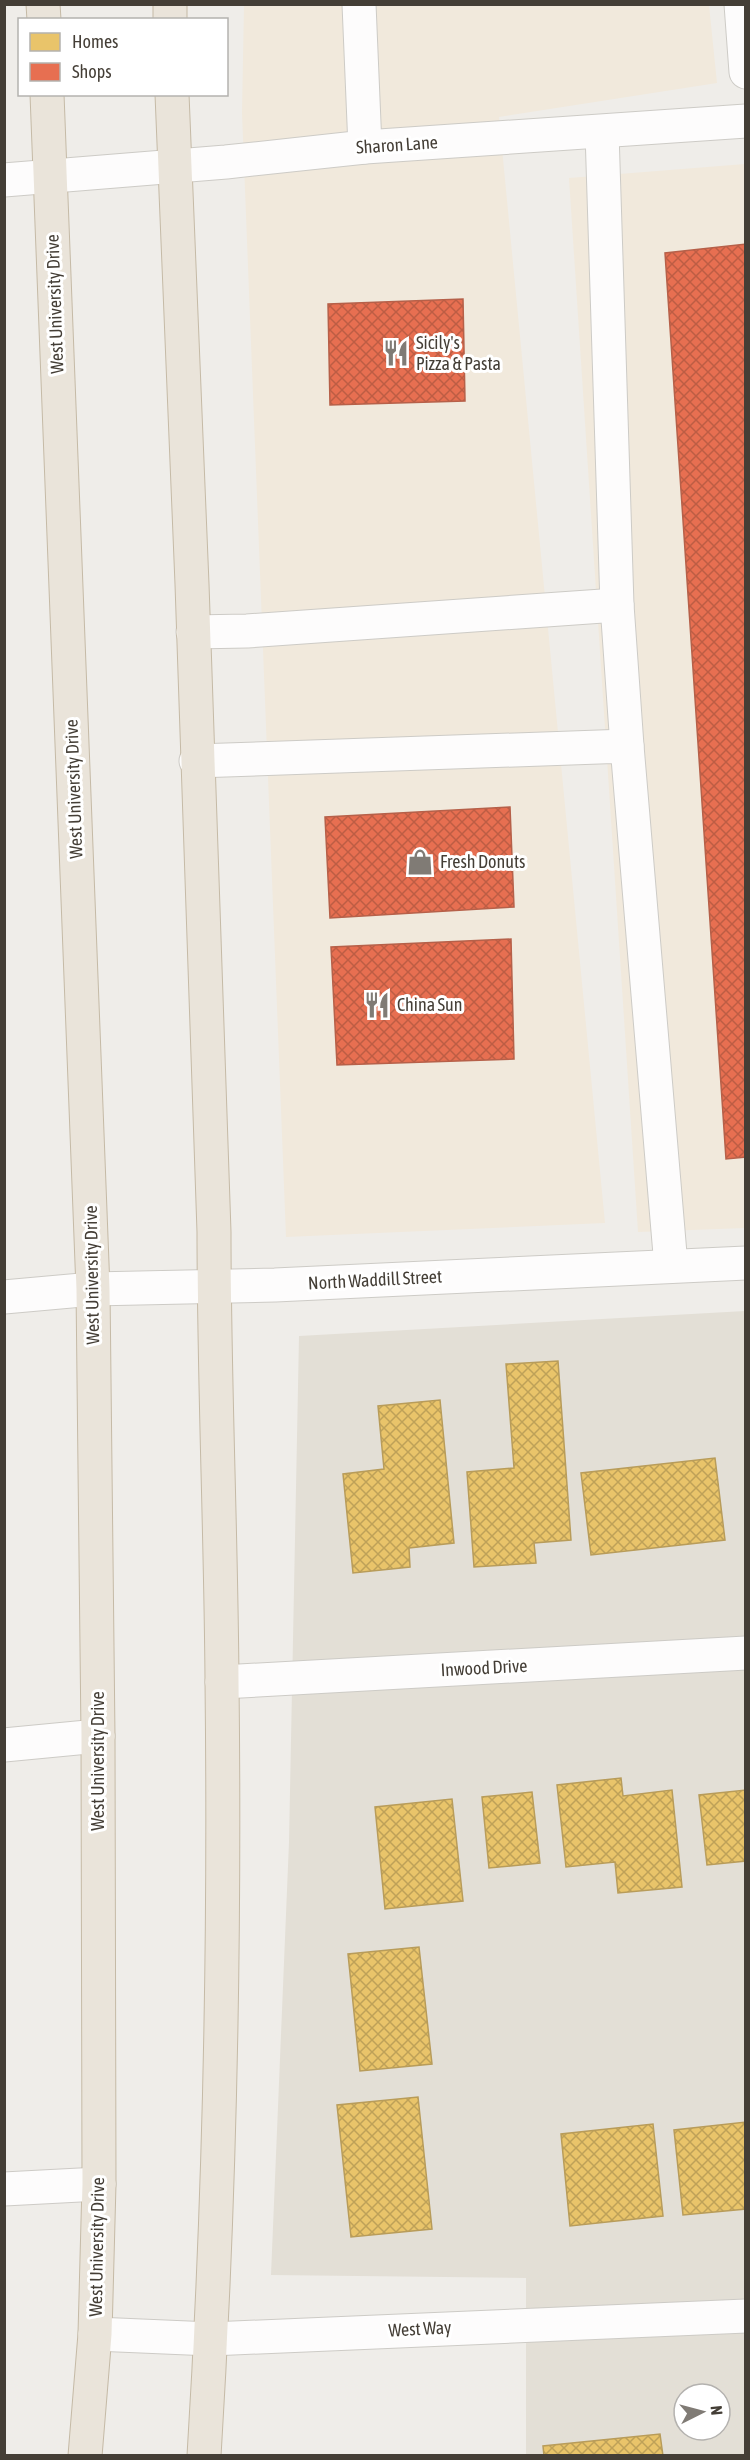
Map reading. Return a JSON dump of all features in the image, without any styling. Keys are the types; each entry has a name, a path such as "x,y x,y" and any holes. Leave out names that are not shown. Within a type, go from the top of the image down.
{"highway":[{"name":"West University Drive","path":"47,96 93,1289 98,1736 99,2184 95,2334 85,2456"},
{"path":"172,96 214,1232 222,1682 221,2097 212,2339 204,2456"}],"street":[{"path":"359,4 365,147"},
{"path":"741,4 746,72"},
{"name":"Sharon Lane","path":"4,180 365,147 746,121"},
{"path":"602,132 616,605 671,1266"},
{"path":"193,632 259,630 616,605"},
{"path":"196,761 627,746"},
{"name":"North Waddill Street","path":"4,1297 93,1289 214,1287 746,1263"},
{"name":"Inwood Drive","path":"222,1682 746,1653"},
{"path":"4,1744 98,1736"},
{"path":"4,2189 99,2184"},
{"name":"West Way","path":"95,2334 212,2339 746,2316"}],"shaded area":[{"path":"244,5 709,5 717,83 499,117 605,1223 286,1237 242,113"},
{"path":"745,164 745,1228 638,1232 569,178"},
{"path":"745,1311 745,2455 526,2455 526,2278 271,2275 289,1842 299,1336"}],"building: Homes":[{"path":"558,1361 571,1540 534,1543 536,1563 474,1567 467,1472 514,1468 506,1364"},
{"path":"440,1400 454,1543 409,1548 410,1567 353,1573 343,1474 384,1469 378,1406"},
{"path":"715,1458 725,1540 591,1555 581,1473"},
{"path":"621,1778 623,1796 672,1790 682,1887 618,1893 615,1862 566,1867 557,1785"},
{"path":"746,1790 746,1861 707,1865 699,1795"},
{"path":"532,1792 540,1863 489,1868 482,1797"},
{"path":"452,1799 463,1901 385,1909 375,1807"},
{"path":"419,1947 432,2064 360,2071 348,1954"},
{"path":"418,2097 432,2229 351,2237 337,2105"},
{"path":"746,2122 746,2209 683,2215 674,2130"},
{"path":"653,2124 663,2216 570,2226 561,2134"},
{"path":"660,2434 663,2456 544,2456 543,2446"}],"building: Shops":[{"path":"746,244 746,1157 726,1159 665,253"},
{"name":"Sicily's Pizza & Pasta","path":"463,299 465,401 330,405 328,304"},
{"name":"Fresh Donuts","path":"510,807 514,907 330,918 325,817"},
{"path":"511,939 514,1059 337,1065 331,947"}],"place":[{"name":"Sicily's Pizza & Pasta","path":"396,353"},
{"name":"Fresh Donuts","path":"420,862"},
{"name":"China Sun","path":"377,1005"}]}
